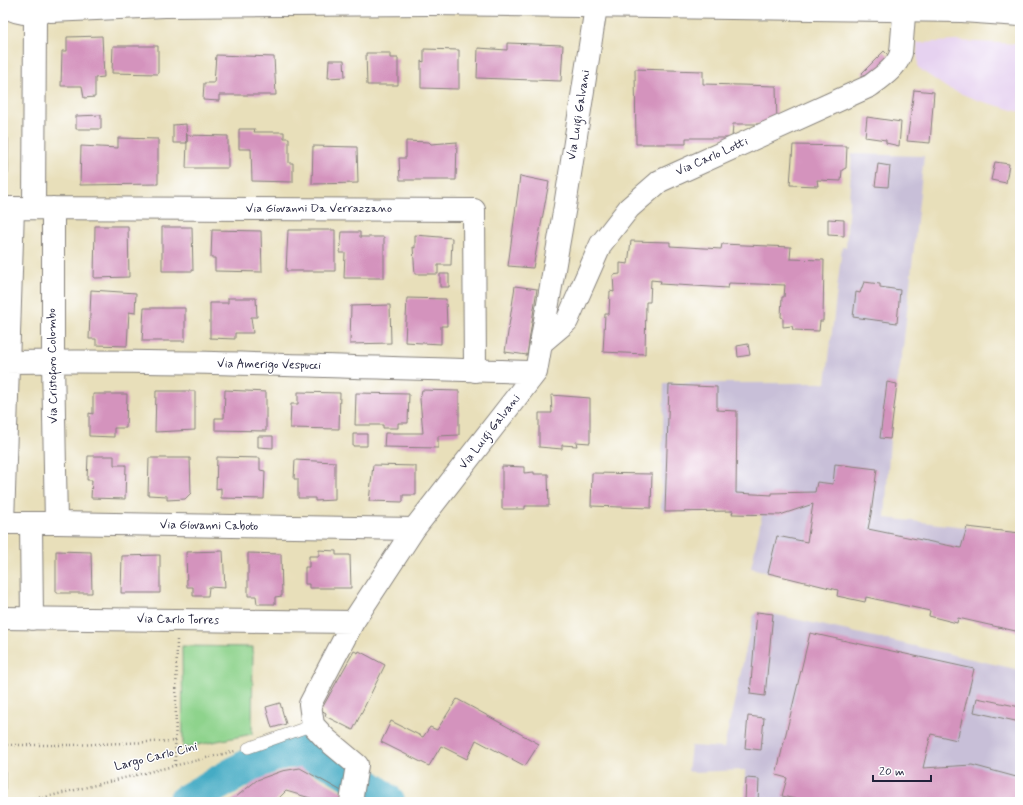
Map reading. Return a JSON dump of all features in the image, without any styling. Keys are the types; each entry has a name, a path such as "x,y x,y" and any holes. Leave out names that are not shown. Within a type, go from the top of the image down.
{"street":[{"path":"3,5 10,10 22,13 49,9 161,4 430,4 596,7 905,6 1020,15"},
{"name":"Via Carlo Lotti","path":"541,343 567,321 601,244 629,208 660,181 870,86 883,76 899,60 901,53 905,6"},
{"name":"Via Luigi Galvani","path":"313,725 310,704 353,622 414,529 536,372 565,206 596,7"},
{"name":"Via Cristoforo Colombo","path":"49,9 43,208 53,361 56,523"},
{"path":"3,524 8,208"},
{"name":"Via Giovanni Da Verrazzano","path":"8,208 474,210 475,371"},
{"name":"Via Amerigo Vespucci","path":"6,362 53,361 536,372"},
{"path":"32,523 32,619"},
{"name":"Via Giovanni Caboto","path":"3,524 56,523 414,529"},
{"name":"Via Carlo Torres","path":"3,618 353,622"},
{"path":"313,725 326,739 357,765 352,797"}],"lane":[{"path":"248,748 313,725"}],"path":[{"path":"175,765 177,639"},
{"path":"3,744 72,745 176,741"},
{"name":"Largo Carlo Cini","path":"3,801 46,797 248,748"}],"shaded area":[{"path":"956,41 1020,44 1020,112 977,100 947,88 918,68 917,43"},
{"path":"852,154 924,156 903,348 890,439 885,518 1020,533 1020,632 959,618 957,623 929,616 930,611 867,597 865,602 837,596 838,590 751,568 762,515 732,514 732,511 665,512 661,508 664,383 826,383 842,247 846,247"},
{"path":"757,612 773,614 1020,670 1020,802 745,802 745,770 688,771 691,746 724,748 753,617"}],"green space":[{"path":"182,646 253,647 252,734 183,748"}],"building":[{"path":"102,36 104,77 95,78 95,97 84,98 82,86 61,86 62,51 67,51 67,37"},
{"path":"507,43 563,45 561,81 477,78 478,48 507,50"},
{"path":"113,46 158,46 158,74 112,73"},
{"path":"424,49 459,50 459,89 421,88 421,61 424,62"},
{"path":"884,51 891,58 869,81 862,73"},
{"path":"366,53 390,53 390,58 398,58 398,85 367,85"},
{"path":"216,55 274,57 276,95 219,95 219,101 203,100 204,83 214,83"},
{"path":"329,60 344,60 345,77 328,78"},
{"path":"635,69 703,71 703,84 776,86 777,124 733,124 732,138 686,138 686,144 636,144"},
{"path":"914,90 934,92 930,143 907,141"},
{"path":"101,115 101,129 76,129 76,116"},
{"path":"867,117 901,122 899,146 886,143 886,140 865,137"},
{"path":"186,124 187,143 173,143 173,125"},
{"path":"239,129 255,129 254,132 284,132 284,138 289,138 289,163 293,163 293,182 252,181 251,149 239,149"},
{"path":"187,135 228,136 228,168 186,168"},
{"path":"3,138 8,138 8,174 3,174"},
{"path":"118,138 158,139 158,184 80,185 81,146 118,148"},
{"path":"406,141 429,142 431,144 457,142 456,180 400,180 399,158 406,158"},
{"path":"793,145 847,146 846,168 842,170 841,181 817,180 818,186 790,185"},
{"path":"313,146 357,147 358,183 312,184"},
{"path":"995,162 1009,164 1006,183 991,180"},
{"path":"878,164 890,166 888,187 875,186"},
{"path":"520,176 549,182 533,268 508,266"},
{"path":"828,219 844,220 844,236 828,235"},
{"path":"95,226 128,226 129,277 94,278"},
{"path":"162,227 192,227 193,271 162,271"},
{"path":"212,230 261,231 262,272 215,271 215,258 211,258"},
{"path":"288,230 335,230 335,271 286,271"},
{"path":"342,232 360,232 360,237 384,237 384,278 344,278 345,253 340,253"},
{"path":"415,235 452,238 451,265 438,265 438,274 415,274 413,247 415,248"},
{"path":"631,241 670,242 670,246 721,249 722,244 791,247 790,259 824,260 823,321 820,321 819,331 793,330 792,326 783,327 783,318 781,317 782,297 784,297 785,285 729,283 728,288 660,284 661,281 651,280 650,302 646,302 645,354 603,352 605,314 609,314 610,291 614,292 613,275 620,274 620,263 628,264"},
{"path":"440,274 449,274 449,287 440,287"},
{"path":"864,282 880,284 880,287 900,290 897,323 853,317 856,292 860,293"},
{"path":"515,286 537,289 527,355 505,352"},
{"path":"91,290 136,293 135,313 129,312 127,346 96,345 96,339 89,339"},
{"path":"228,298 256,298 257,317 251,317 253,333 235,333 235,339 210,338 210,303 228,303"},
{"path":"407,298 446,299 447,326 441,326 441,344 405,342"},
{"path":"390,305 391,343 350,344 351,306"},
{"path":"144,308 185,308 185,341 142,341"},
{"path":"748,344 750,355 738,357 737,346"},
{"path":"887,382 897,384 890,439 880,438"},
{"path":"669,385 717,387 717,410 737,411 736,493 772,495 772,493 815,492 817,482 833,484 835,464 877,469 868,529 961,548 967,527 1020,533 1020,632 958,618 957,623 929,616 930,611 866,597 865,602 837,596 838,590 768,573 777,536 807,542 813,504 780,515 732,514 733,511 665,512"},
{"path":"225,390 266,392 266,431 215,430 215,418 224,418"},
{"path":"422,390 459,391 459,435 438,436 438,448 384,447 385,433 423,433 420,399"},
{"path":"156,391 195,391 195,430 155,432"},
{"path":"298,392 340,393 339,429 290,428 291,404 298,404"},
{"path":"356,393 409,394 408,423 398,423 398,428 383,428 383,425 355,425"},
{"path":"93,394 127,394 126,428 114,428 114,437 89,436 89,413 93,414"},
{"path":"551,395 590,398 590,443 576,442 577,446 562,445 562,449 539,447 539,413 552,413"},
{"path":"353,434 367,434 367,446 353,446"},
{"path":"258,436 273,436 273,448 258,447"},
{"path":"88,456 114,456 114,465 126,465 125,499 91,498 92,480 87,480"},
{"path":"217,457 260,458 260,470 265,471 264,499 221,498 221,488 216,489"},
{"path":"149,458 190,458 191,493 185,499 167,500 167,496 148,495"},
{"path":"295,460 335,462 335,500 315,501 315,498 298,498 298,479 294,479"},
{"path":"373,465 416,466 416,495 403,495 403,502 369,501"},
{"path":"502,466 524,467 524,473 534,472 534,474 548,474 549,506 525,506 525,509 502,509"},
{"path":"592,473 652,474 651,508 591,506"},
{"path":"319,550 336,551 336,555 350,555 351,588 309,588 309,584 305,584 305,567 309,567 309,556 319,556"},
{"path":"56,551 91,552 92,593 56,593"},
{"path":"223,551 225,588 209,587 208,596 193,596 193,587 187,587 186,552"},
{"path":"248,553 281,554 282,596 275,597 275,604 257,604 256,596 248,596"},
{"path":"160,555 160,593 121,593 122,556"},
{"path":"757,612 773,614 765,696 750,694"},
{"path":"810,633 974,669 957,740 931,734 923,768 972,765 1020,778 1020,802 808,802 782,796 787,778 776,775"},
{"path":"354,651 358,653 359,651 385,665 353,730 325,716 326,713 321,710"},
{"path":"977,698 1020,707 1020,722 974,712"},
{"path":"457,699 539,744 525,766 476,740 467,759 441,746 429,766 381,742 391,721 423,737 430,727 437,730"},
{"path":"280,703 286,724 272,728 266,707"},
{"path":"748,716 764,718 761,750 745,748"},
{"path":"3,764 5,764 5,789 3,789"},
{"path":"300,768 347,794 345,802 324,802 286,791 275,802 230,802 257,780 282,771"},
{"path":"746,778 759,779 758,802 745,802"}],"waterway":[{"path":"185,802 260,760 277,753 296,751 324,759 353,776 388,802"}]}
